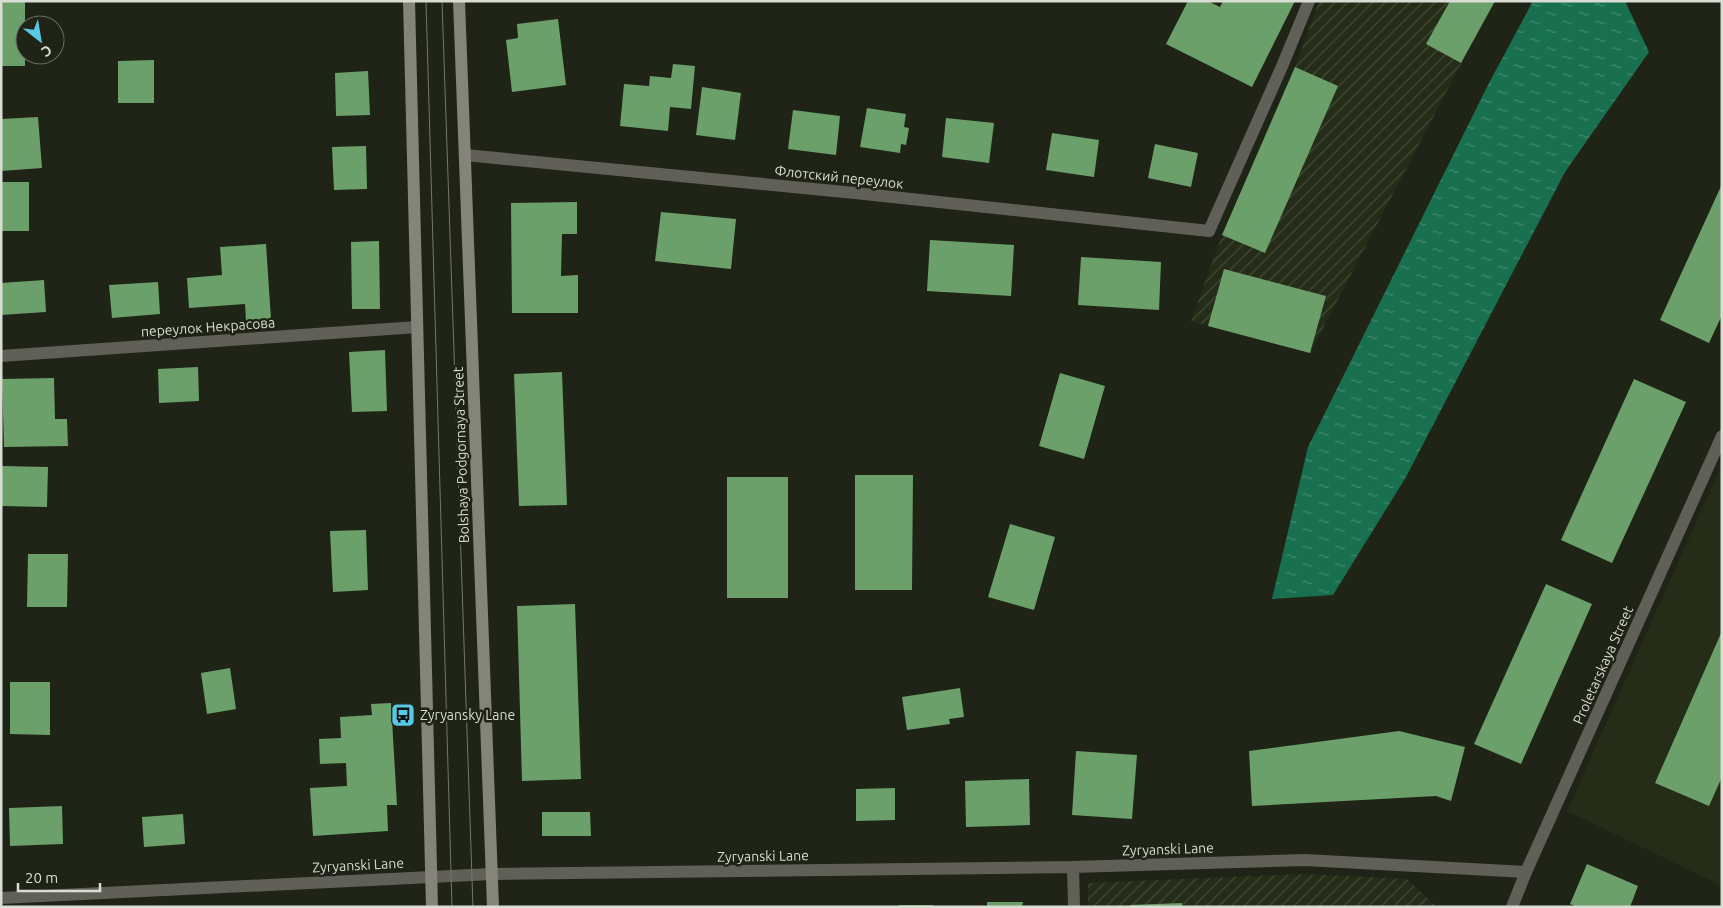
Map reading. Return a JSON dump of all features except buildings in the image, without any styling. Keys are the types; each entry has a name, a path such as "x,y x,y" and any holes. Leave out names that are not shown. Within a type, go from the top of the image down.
{"main road":[{"path":"409,1 432,907"},
{"name":"Bolshaya Podgornaya Street","path":"459,1 493,907"}],"street":[{"name":"Флотский переулок","path":"465,155 855,193 1209,231 1283,64 1308,1"},
{"name":"переулок Некрасова","path":"1,356 417,327"},
{"name":"Proletarskaya Street","path":"1512,907 1722,436"},
{"name":"Zyryanski Lane","path":"1,898 492,874 1073,867 1305,860 1526,872"},
{"path":"1073,867 1074,907"}],"shaded area":[{"path":"1319,1 1495,1 1310,353 1191,321 1222,235 1295,67"},
{"path":"1722,464 1722,886 1567,811"},
{"path":"1302,874 1407,879 1437,907 1088,907 1088,883"}],"water":[{"path":"1533,1 1625,1 1649,52 1565,172 1406,477 1333,595 1272,599 1308,447 1489,83"}],"tram line":[{"path":"426,1 452,907"},
{"path":"442,1 473,907"}],"place":[{"name":"Zyryansky Lane","path":"403,715"}]}
